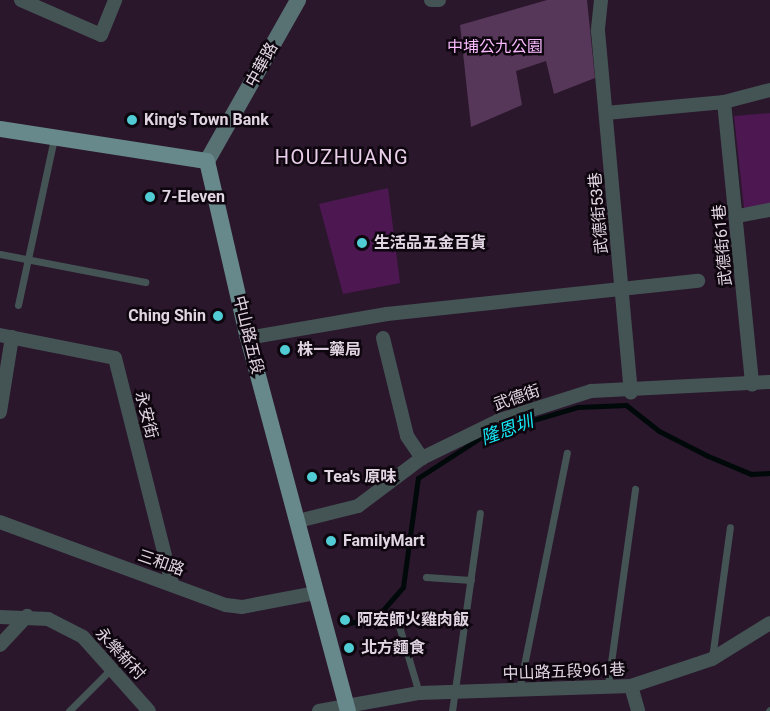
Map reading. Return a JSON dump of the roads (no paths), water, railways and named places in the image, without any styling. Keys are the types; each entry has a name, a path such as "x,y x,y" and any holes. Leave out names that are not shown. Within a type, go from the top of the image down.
{"main road":[{"name":"中華路","path":"207,161 298,0"},
{"path":"0,129 207,161"},
{"name":"中山路五段","path":"207,161 248,338 347,708"}],"street":[{"path":"21,0 101,35 115,0"},
{"path":"431,0 439,0"},
{"name":"武德街53巷","path":"601,0 598,31 631,392"},
{"path":"606,113 724,102 770,90"},
{"name":"武德街61巷","path":"724,102 738,216 752,385"},
{"path":"738,216 770,210"},
{"path":"248,338 387,314 698,281"},
{"path":"0,412 6,336"},
{"name":"永安街","path":"6,336 115,358 171,583"},
{"path":"383,338 407,436 422,458"},
{"name":"武德街","path":"298,521 358,506 422,458 511,416 591,391 631,392 770,382"},
{"name":"三和路","path":"0,522 242,607 315,593"},
{"path":"0,645 27,616"},
{"name":"永樂新村","path":"0,617 27,616 48,619 83,638 113,667 149,711"},
{"name":"中山路五段961巷","path":"347,708 419,693 608,684 631,686 712,659 770,623"},
{"path":"631,686 637,711"},
{"path":"319,711 347,708"}],"lane":[{"path":"18,305 54,139"},
{"path":"0,254 145,282"},
{"path":"519,690 567,453"},
{"path":"608,684 635,489"},
{"path":"452,711 480,513"},
{"path":"712,659 730,527"},
{"path":"426,577 471,580"},
{"path":"399,626 419,693"},
{"path":"69,711 113,667"}],"waterway":[{"name":"隆恩圳","path":"344,624 376,618 403,587 418,478 486,434 578,407 626,405 659,431 708,456 751,474 770,473"}],"place":[{"name":"King's Town Bank","path":"132,120"},
{"name":"7-Eleven","path":"150,197"},
{"name":"生活品五金百貨","path":"362,243"},
{"name":"Ching Shin","path":"218,316"},
{"name":"株一藥局","path":"285,350"},
{"name":"Tea's 原味","path":"312,477"},
{"name":"FamilyMart","path":"331,541"},
{"name":"阿宏師火雞肉飯","path":"345,620"},
{"name":"北方麵食","path":"349,648"}],"district":[{"name":"HOUZHUANG","path":"342,157"}],"park label":[{"name":"中埔公九公園","path":"495,47"}]}
